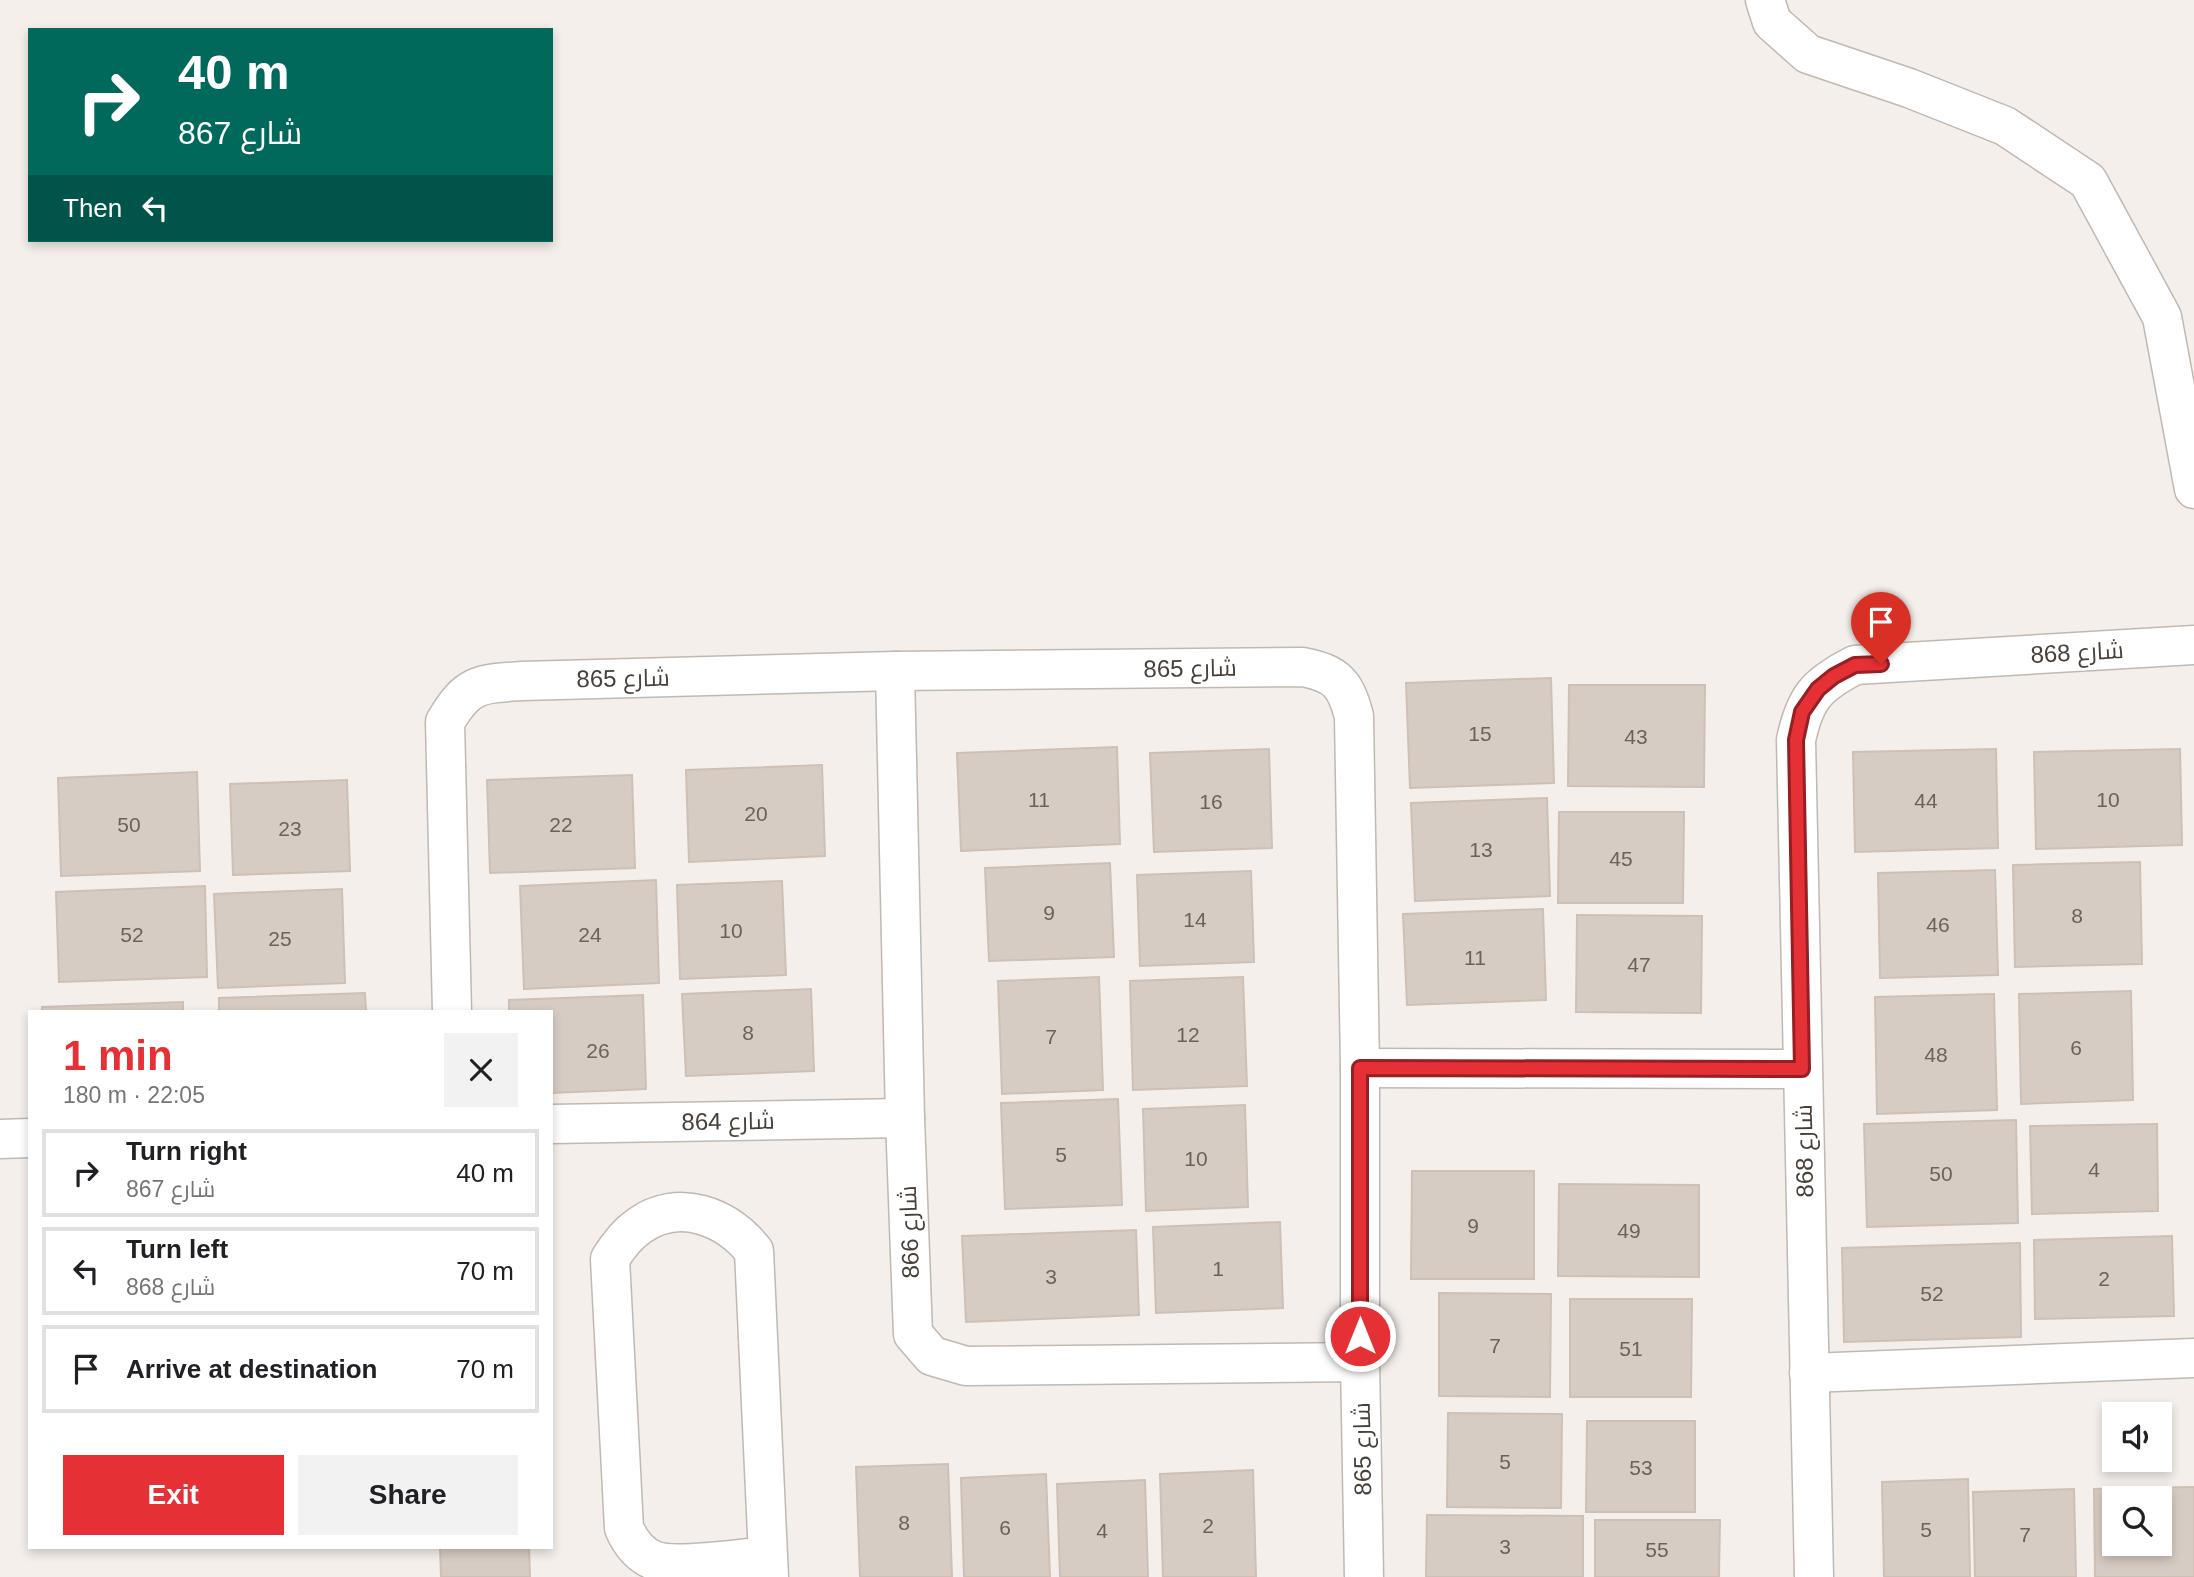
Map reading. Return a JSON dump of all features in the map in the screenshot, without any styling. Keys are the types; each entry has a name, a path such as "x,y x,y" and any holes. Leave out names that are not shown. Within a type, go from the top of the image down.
{"street":[{"path":"1765,0 1772,22 1808,54 1909,88 2005,126 2088,181 2161,317 2194,489"},
{"name":"شارع 868","path":"1814,1577 1796,740 1802,712 1818,689 1834,676 1855,665 2194,645"},
{"name":"شارع 865","path":"452,1010 444,722 458,699 482,684 895,671 1303,667 1324,671 1338,680 1348,694 1354,716 1364,1577"},
{"name":"شارع 866","path":"895,671 905,1118 913,1334 932,1356 966,1366 1360,1362"},
{"path":"1360,1068 1802,1069"},
{"name":"شارع 864","path":"553,1124 905,1118"},
{"path":"0,1139 28,1138"},
{"path":"685,1213 707,1215 725,1223 742,1236 754,1251 768,1566 704,1569 652,1560 631,1542 624,1528 610,1259 623,1240 640,1225 662,1216 685,1213"},
{"path":"1809,1373 2194,1358"}],"building":[{"path":"1551,678 1554,783 1410,788 1406,683"},
{"path":"1569,685 1705,685 1704,787 1568,786"},
{"path":"1117,747 1120,844 961,851 957,753"},
{"path":"1269,749 1272,848 1154,852 1150,753"},
{"path":"1996,749 1998,848 1855,852 1853,752"},
{"path":"2180,749 2182,845 2036,849 2034,752"},
{"path":"822,765 825,856 689,862 686,770"},
{"path":"197,772 200,871 61,876 58,778"},
{"path":"632,775 635,868 490,873 487,780"},
{"path":"347,780 350,871 233,875 230,784"},
{"path":"1547,798 1550,896 1415,901 1411,803"},
{"path":"1559,812 1684,812 1683,903 1558,903"},
{"path":"2140,862 2142,964 2015,967 2013,865"},
{"path":"1110,863 1114,957 989,961 985,868"},
{"path":"1995,870 1998,975 1880,978 1878,873"},
{"path":"1251,871 1254,962 1140,966 1137,875"},
{"path":"656,880 659,983 524,989 520,886"},
{"path":"782,881 786,975 680,979 677,885"},
{"path":"205,886 207,977 59,982 56,892"},
{"path":"342,889 345,983 218,988 214,894"},
{"path":"1543,909 1546,1000 1407,1005 1403,914"},
{"path":"1577,915 1702,916 1701,1013 1576,1012"},
{"path":"1099,977 1103,1090 1002,1094 998,981"},
{"path":"1243,977 1247,1086 1133,1090 1130,981"},
{"path":"811,989 814,1071 686,1076 682,994"},
{"path":"2131,991 2133,1100 2021,1104 2019,994"},
{"path":"365,993 366,1010 219,1010 219,998"},
{"path":"1994,994 1997,1110 1877,1114 1875,997"},
{"path":"643,995 646,1089 553,1093 553,1010 509,1010 509,1000"},
{"path":"183,1002 183,1010 42,1010 42,1007"},
{"path":"1118,1099 1122,1205 1005,1209 1001,1103"},
{"path":"1245,1105 1248,1207 1146,1211 1143,1109"},
{"path":"2016,1120 2018,1223 1867,1227 1864,1124"},
{"path":"2157,1124 2158,1211 2032,1214 2030,1126"},
{"path":"1412,1171 1534,1171 1534,1279 1411,1279"},
{"path":"1559,1184 1699,1185 1699,1277 1558,1276"},
{"path":"1280,1222 1283,1308 1156,1313 1153,1227"},
{"path":"1136,1230 1139,1315 966,1322 962,1236"},
{"path":"2172,1236 2174,1316 2035,1319 2034,1240"},
{"path":"2020,1243 2021,1337 1844,1342 1842,1248"},
{"path":"1439,1293 1551,1294 1550,1397 1439,1396"},
{"path":"1570,1299 1692,1299 1691,1397 1570,1397"},
{"path":"1448,1413 1562,1414 1561,1508 1447,1507"},
{"path":"1587,1421 1695,1421 1695,1512 1586,1512"},
{"path":"948,1464 952,1577 860,1577 856,1467"},
{"path":"1253,1470 1256,1577 1163,1577 1160,1474"},
{"path":"1046,1474 1050,1577 964,1577 961,1478"},
{"path":"1968,1479 1970,1577 1884,1577 1882,1482"},
{"path":"1145,1480 1148,1577 1060,1577 1057,1484"},
{"path":"2172,1487 2194,1487 2194,1577 2095,1577 2094,1489 2102,1489 2102,1556 2172,1556"},
{"path":"2074,1489 2076,1577 1975,1577 1973,1492"},
{"path":"1427,1515 1583,1516 1583,1577 1426,1577"},
{"path":"1595,1520 1720,1520 1719,1577 1595,1577"},
{"path":"440,1549 529,1549 530,1577 441,1577"}],"route":[{"path":"1360,1336 1360,1068 1802,1069 1796,740 1802,712 1818,689 1834,676 1855,665 1881,664"}]}
